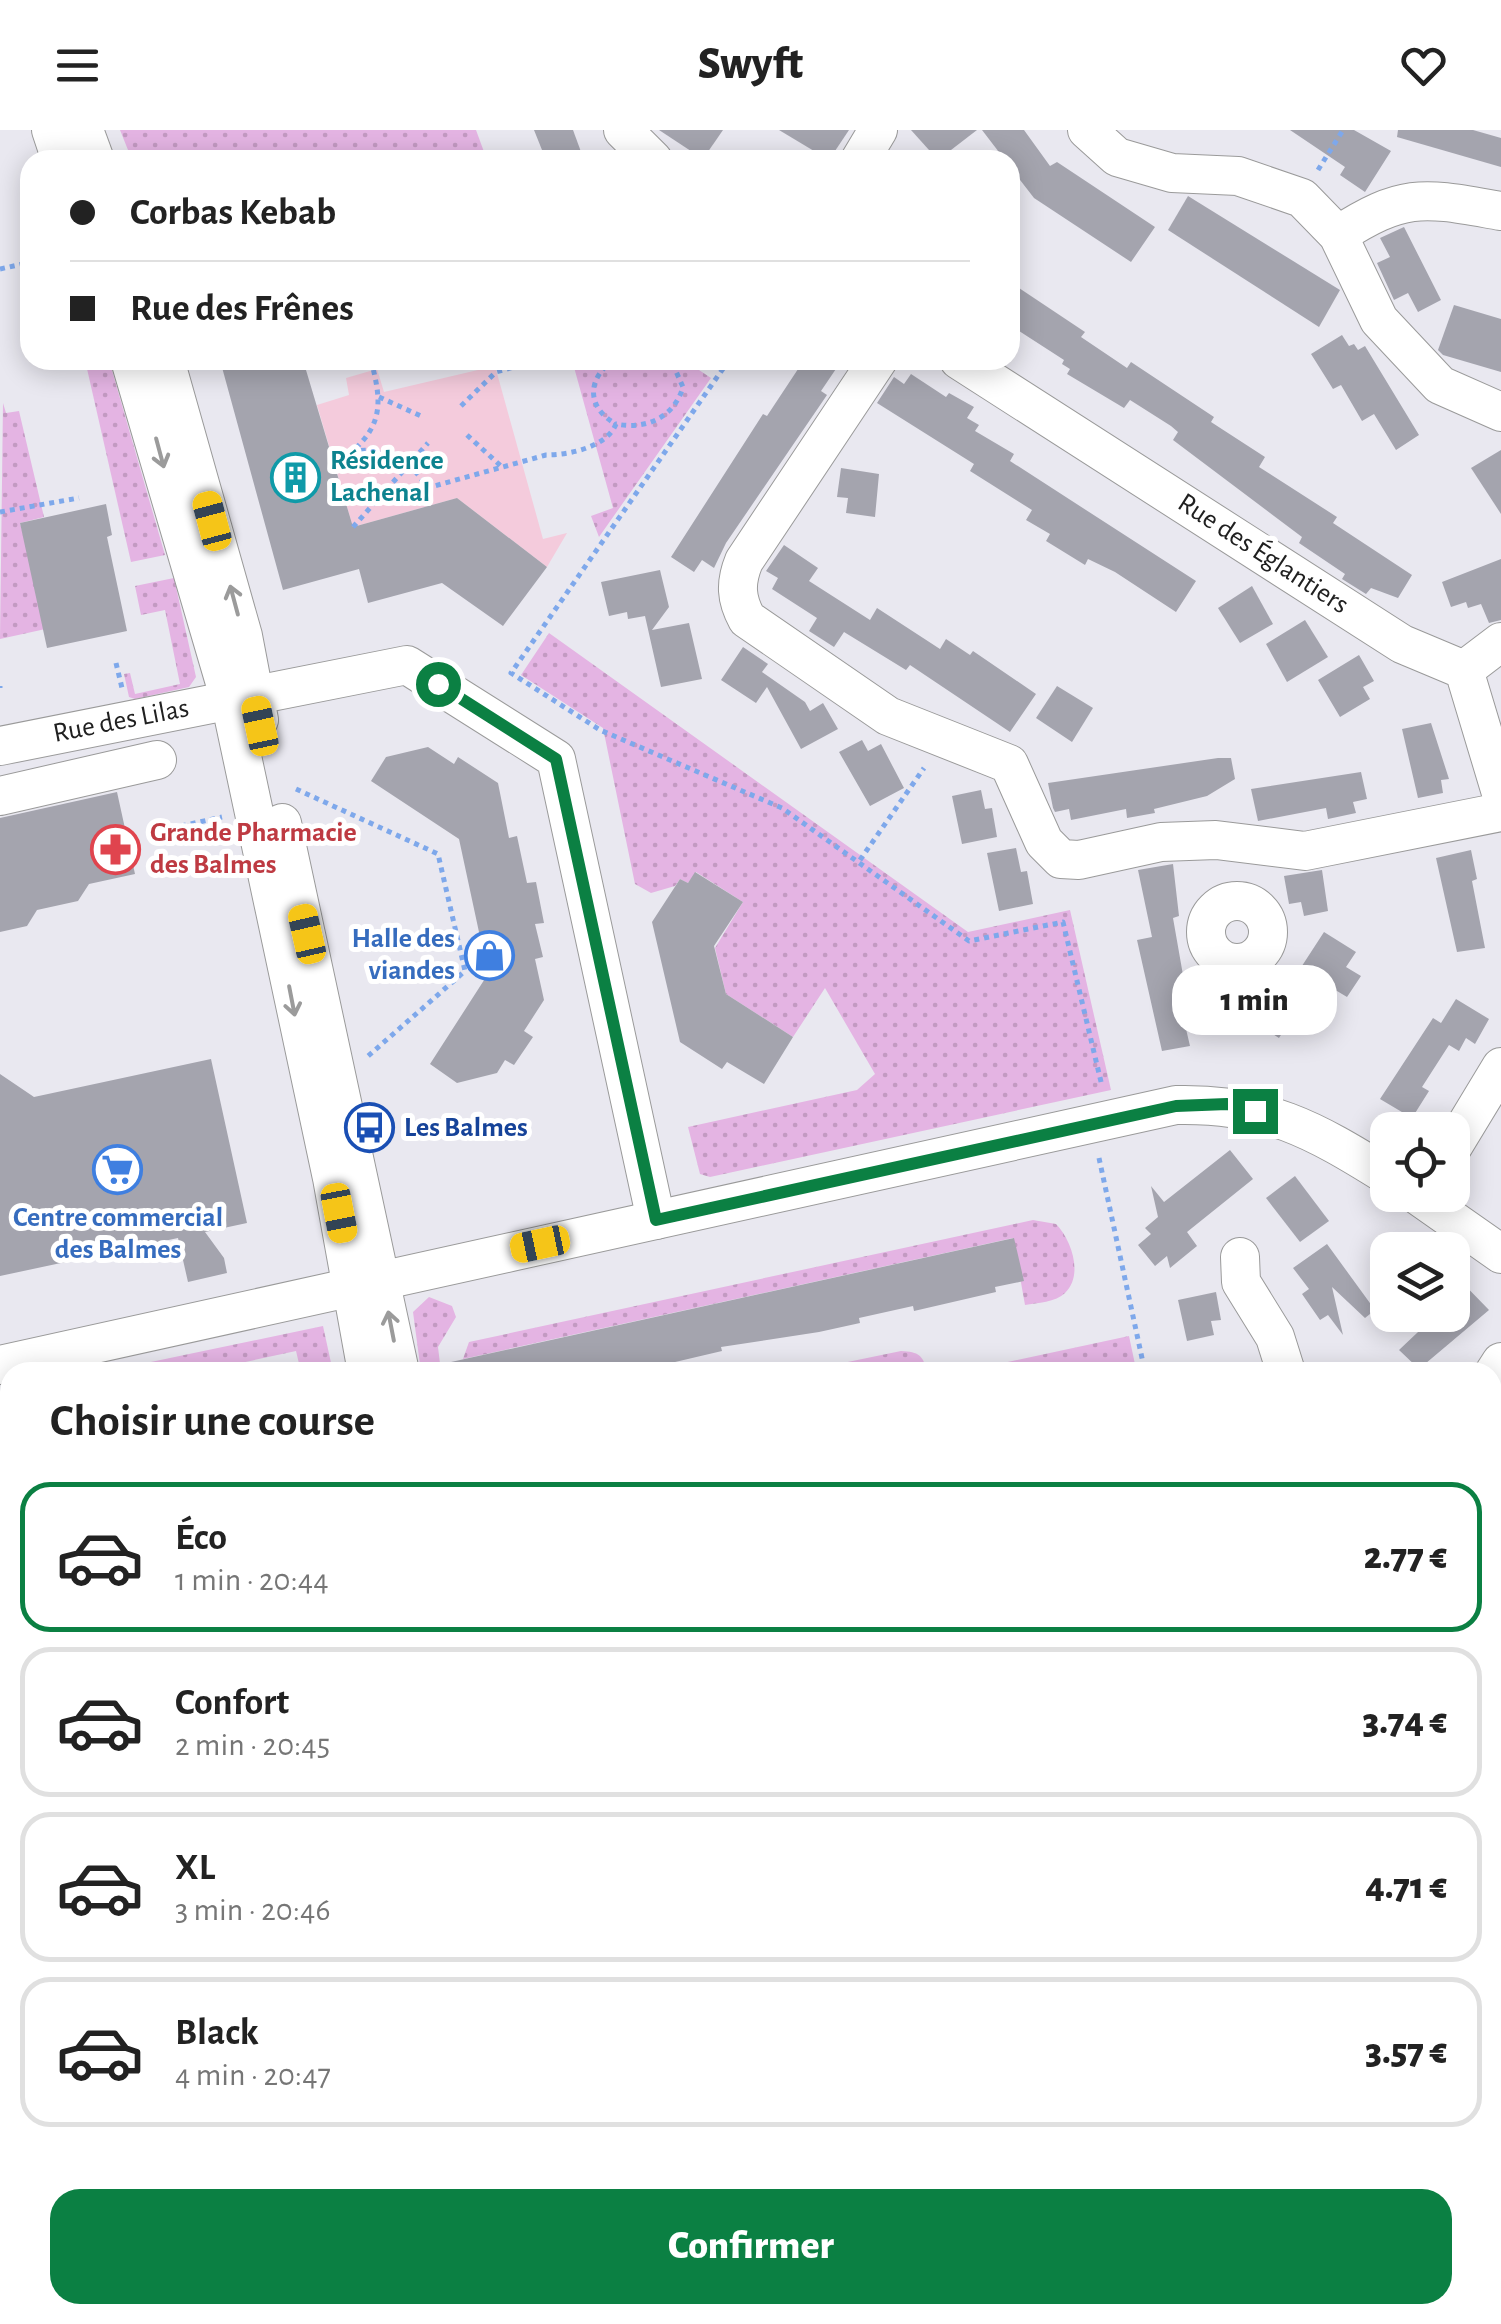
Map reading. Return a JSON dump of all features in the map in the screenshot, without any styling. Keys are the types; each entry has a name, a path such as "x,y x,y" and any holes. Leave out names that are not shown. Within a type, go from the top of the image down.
{"street":[{"path":"623,130 644,150"},
{"path":"1087,130 1117,157 1172,174 1238,176 1302,198 1338,235 1379,320 1440,385 1501,412"},
{"path":"1338,235 1371,213 1424,198 1501,211"},
{"path":"133,370 242,697 367,1283 396,1362"},
{"path":"168,370 243,636 242,697"},
{"path":"871,370 744,562 738,576 739,604 747,619 888,716 1009,764 1044,842 1061,859 1080,860 1162,842 1216,840 1305,851 1501,812"},
{"name":"Rue des Églantiers","path":"975,370 1402,644 1464,670"},
{"path":"1501,642 1464,670 1501,792"},
{"name":"Rue des Lilas","path":"0,746 406,665 556,759 656,1220"},
{"path":"0,796 157,760"},
{"path":"1216,840 1229,902"},
{"path":"1470,1119 1500,1071"},
{"path":"13,1362 656,1220 1103,1132 1176,1106 1227,1104 1283,1118 1370,1165"},
{"path":"1442,1212 1501,1254"},
{"path":"1240,1257 1241,1282 1275,1336 1283,1362"},
{"path":"367,1283 367,1362"}],"path":[{"path":"1302,198 1343,130"},
{"path":"354,449 374,426 379,397 373,370"},
{"path":"462,406 496,372 503,370"},
{"path":"601,370 593,400 600,415 634,428 650,424 680,398 682,376 677,370"},
{"path":"723,370 511,673 600,730 782,808 860,860 968,941 1063,922 1143,1362"},
{"path":"379,397 421,416"},
{"path":"332,455 376,448 409,464 428,488 601,442 616,424"},
{"path":"467,436 502,467"},
{"path":"353,527 428,443"},
{"path":"0,512 79,498"},
{"path":"860,860 946,737"},
{"path":"296,789 438,854 465,971 356,1068"},
{"path":"182,826 235,815"}],"shaded area":[{"path":"120,130 476,130 483,150 128,150"},
{"path":"87,370 112,370 165,555 131,562"},
{"path":"374,370 377,370 384,392 478,370 496,370 543,539 567,533 547,567 457,498 353,527 317,405 349,395 346,378"},
{"path":"575,370 699,370 711,378 599,537 591,516 613,508"},
{"path":"3,403 6,413 19,411 44,517 20,523 50,628 0,639"},
{"path":"174,578 196,677 189,687 129,697 124,674 130,673 135,694 180,684 165,610 141,615 135,586"},
{"path":"549,633 968,932 1070,910 1111,1090 710,1177 700,1174 688,1127 857,1090 875,1074 825,988 793,1037 726,994 715,948 743,902 696,872 688,883 680,879 675,886 651,893 635,884 603,728 521,675"},
{"path":"1033,1220 1056,1224 1073,1257 1071,1285 1061,1296 1046,1302 1025,1305 1013,1238 463,1359 469,1342"},
{"path":"429,1297 452,1306 456,1317 438,1347 440,1362 420,1362 413,1312"},
{"path":"323,1326 331,1362 299,1362 296,1351 245,1362 151,1362"},
{"path":"1129,1336 1135,1362 1008,1362"},
{"path":"901,1351 912,1352 924,1362 848,1362"}],"building":[{"path":"534,130 573,130 580,150 542,150"},
{"path":"659,130 723,130 709,150 689,150"},
{"path":"779,130 849,130 836,150 812,150"},
{"path":"911,130 977,130 951,150 929,150"},
{"path":"982,130 1024,130 1050,166 1057,162 1155,227 1131,262 1034,198 1020,180 1020,150 997,150"},
{"path":"1290,130 1354,130 1391,151 1365,192 1340,175 1345,167"},
{"path":"1398,130 1473,130 1501,138 1501,167 1397,137"},
{"path":"1188,196 1340,290 1319,327 1168,230"},
{"path":"1404,227 1441,300 1418,312 1408,293 1394,300 1377,263 1390,257 1380,238"},
{"path":"1020,289 1085,332 1081,337 1127,368 1131,362 1214,417 1211,422 1265,457 1259,467 1337,517 1333,523 1412,575 1398,598 1371,588 1366,594 1342,579 1345,574 1299,543 1302,537 1173,440 1178,432 1171,426 1130,400 1124,408 1067,374 1070,369 1062,364 1064,360 1020,331"},
{"path":"1454,305 1501,319 1501,372 1443,355 1438,350"},
{"path":"1342,335 1349,346 1354,344 1358,350 1365,346 1419,435 1396,450 1374,414 1362,421 1341,385 1333,389 1311,354"},
{"name":"Résidence Lachenal","path":"223,370 306,370 353,527 457,498 547,567 503,626 442,583 368,603 359,569 283,590"},
{"path":"797,370 835,370 821,391 827,395 726,543 714,568 702,560 694,572 671,557 763,414 767,416"},
{"path":"911,374 946,397 949,393 974,407 967,418 979,425 975,431 1014,454 1010,461 1196,581 1176,612 1115,572 1088,559 1085,565 1046,541 1050,534 1026,520 1032,510 970,471 974,464 877,403 894,377 904,384"},
{"path":"1501,450 1501,514 1471,468"},
{"path":"841,468 879,474 875,517 846,513 848,498 837,497"},
{"path":"106,504 112,535 107,537 127,631 47,648 20,523"},
{"path":"784,545 818,568 809,581 870,620 877,608 940,649 946,639 970,655 973,651 1036,694 1010,732 910,665 906,670 844,632 834,647 809,631 817,618 772,589 778,578 766,571"},
{"path":"1501,559 1501,620 1489,623 1481,604 1468,608 1466,602 1451,607 1442,582"},
{"path":"660,570 669,607 652,630 689,623 702,679 661,687 645,616 628,619 627,612 609,616 601,582"},
{"path":"1252,586 1273,624 1240,643 1218,608"},
{"path":"1305,620 1328,657 1287,682 1266,644"},
{"path":"743,647 768,664 762,672 805,702 810,711 823,703 838,729 801,749 767,687 756,703 721,680"},
{"path":"1359,655 1374,681 1363,687 1370,699 1340,717 1318,680"},
{"path":"1057,686 1093,708 1072,742 1036,718"},
{"path":"1431,723 1449,779 1441,780 1443,793 1418,798 1402,729"},
{"path":"862,740 868,751 881,744 904,788 870,806 839,752"},
{"path":"428,747 454,764 458,757 498,783 509,838 517,836 527,883 536,882 544,923 535,924 543,957 535,959 544,1000 524,1031 533,1037 514,1065 505,1060 497,1073 457,1083 430,1064 488,974 459,839 371,781 386,757"},
{"path":"1231,758 1235,779 1207,796 1154,809 1155,813 1127,818 1126,809 1071,820 1069,809 1055,812 1053,808 1048,783"},
{"path":"1361,772 1367,799 1353,802 1356,813 1328,819 1326,808 1258,821 1251,789"},
{"path":"981,790 985,809 992,808 997,837 962,844 952,796"},
{"path":"117,792 135,874 89,884 78,901 37,910 27,926 0,932 0,818"},
{"path":"1016,848 1021,872 1027,871 1033,904 999,911 987,853"},
{"path":"1471,850 1477,879 1472,881 1485,948 1457,952 1436,858"},
{"path":"1173,864 1179,916 1173,918 1190,1015 1183,1016 1190,1046 1162,1051 1137,940 1152,937 1138,870"},
{"path":"1322,870 1328,911 1304,916 1301,902 1289,904 1284,876"},
{"path":"695,872 743,902 714,946 726,994 793,1037 764,1084 727,1062 722,1069 680,1042 652,922 680,879 688,883"},
{"path":"1324,932 1356,952 1346,967 1361,976 1347,997 1332,988 1323,1001 1315,995 1300,1018 1294,1014 1279,1038 1245,1016 1260,992 1271,999 1278,988 1285,992"},
{"path":"1456,999 1489,1019 1475,1044 1466,1038 1459,1051 1449,1045 1422,1087 1429,1091 1416,1112 1402,1112 1380,1099 1433,1018 1441,1023"},
{"name":"Centre commercial des Balmes","path":"211,1059 247,1223 205,1232 224,1258 227,1273 188,1282 178,1238 0,1276 0,1074 34,1097"},
{"path":"1230,1150 1253,1179 1187,1232 1197,1246 1170,1268 1167,1256 1155,1266 1138,1245 1151,1234 1145,1228 1158,1217 1151,1186 1164,1202"},
{"path":"1295,1176 1329,1221 1300,1242 1266,1198"},
{"path":"1014,1238 1024,1281 995,1287 996,1292 914,1311 913,1306 859,1318 860,1323 819,1332 721,1347 722,1351 675,1362 451,1362"},
{"path":"1327,1244 1370,1303 1370,1314 1365,1318 1332,1287 1343,1335 1328,1315 1320,1320 1302,1294 1309,1289 1293,1268"},
{"path":"1470,1290 1489,1310 1470,1326"},
{"path":"1216,1292 1221,1320 1211,1321 1214,1335 1187,1341 1178,1300"},
{"path":"1418,1332 1463,1332 1427,1362 1412,1362 1399,1350"}],"place":[{"name":"Résidence Lachenal","path":"295,477"},
{"name":"Grande Pharmacie des Balmes","path":"115,849"},
{"name":"Halle des viandes","path":"490,955"},
{"name":"Les Balmes","path":"369,1128"},
{"name":"Centre commercial des Balmes","path":"118,1170"}],"route":[{"path":"438,684 556,759 656,1220 1109,1118 1176,1106 1227,1104 1255,1111"}]}
